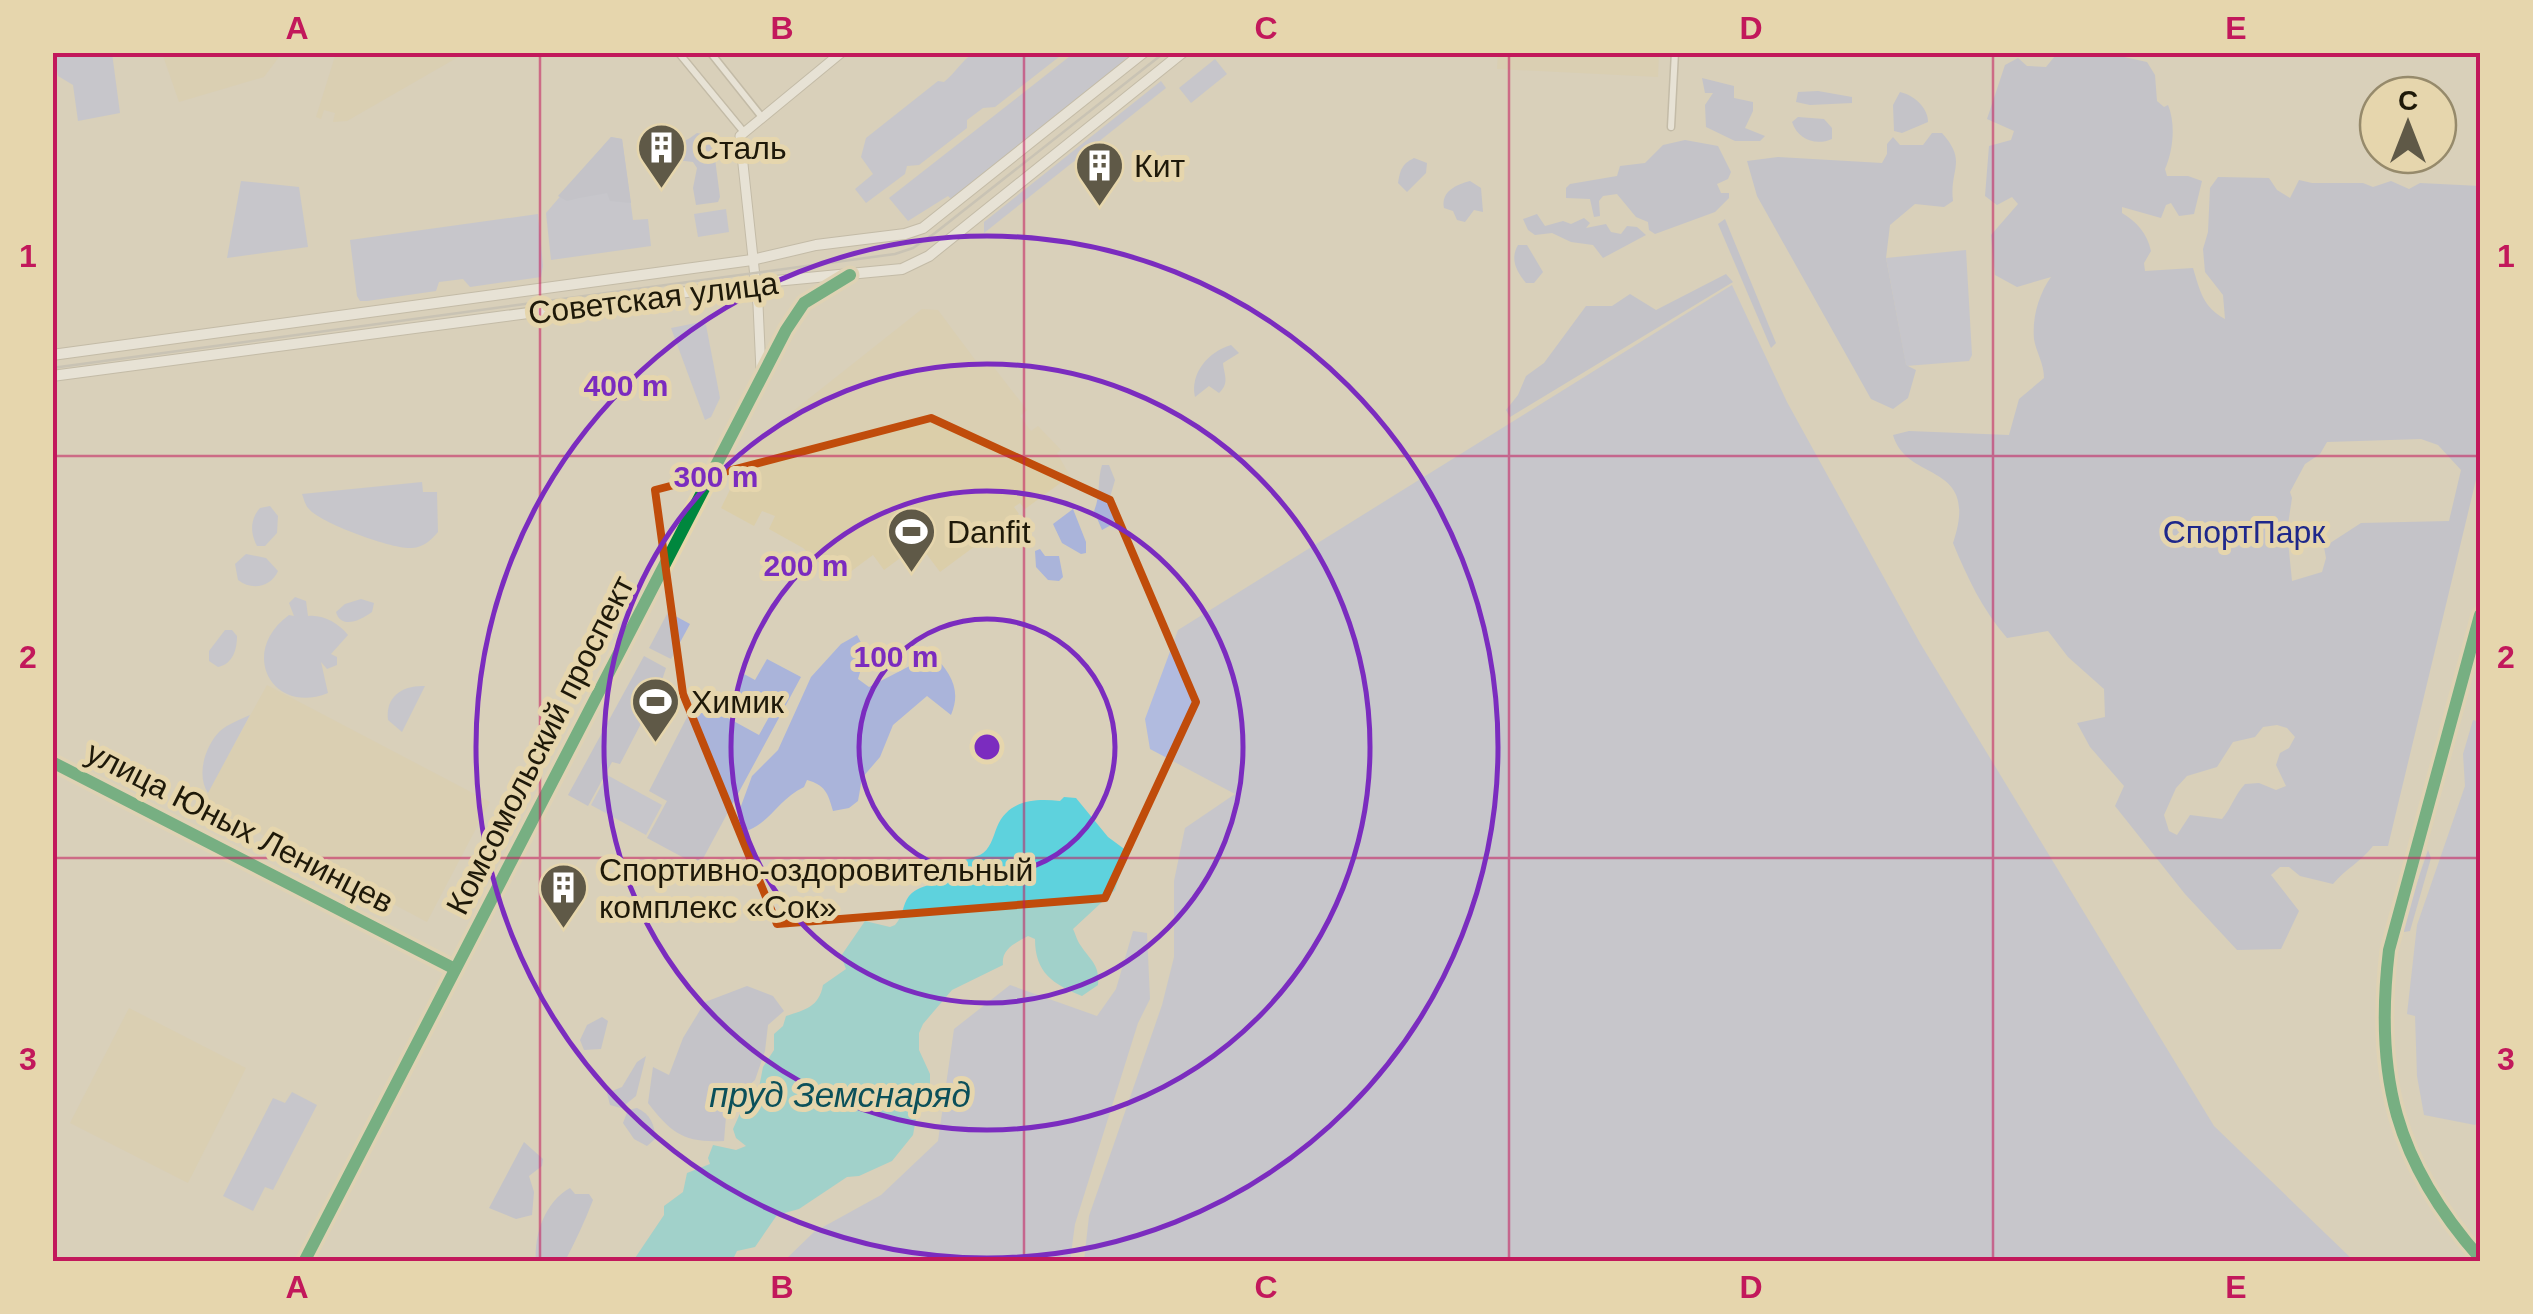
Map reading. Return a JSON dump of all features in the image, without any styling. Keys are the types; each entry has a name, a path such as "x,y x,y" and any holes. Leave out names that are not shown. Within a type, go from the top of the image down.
{"main road":[{"name":"Советская улица","path":"52,355 752,260 816,245 905,234 922,228 1144,52"},
{"name":"Советская улица","path":"52,376 755,284 902,269 929,256 1182,52"}],"street":[{"path":"678,52 742,132 842,52"},
{"path":"710,52 761,116"},
{"path":"1672,127 1675,52"},
{"name":"Комсомольский проспект","path":"742,132 740,146 762,361 760,379"},
{"name":"Комсомольский проспект","path":"304,1262 760,379 804,303 850,275"},
{"path":"2480,615 2389,950 2385,986 2391,1100 2408,1154 2426,1187 2480,1258"},
{"name":"улица Юных Ленинцев","path":"52,762 455,969"}],"highlighted area":[{"path":"931,418 1110,500 1196,702 1105,898 777,924 683,694 655,490"}],"shaded area":[{"path":"162,52 282,53 264,77 179,102"},
{"path":"54,53 112,53 120,113 78,121 73,85 58,76"},
{"path":"336,53 460,56 347,121 333,122 335,113 324,110 321,119 316,117"},
{"path":"973,53 1064,53 995,107 983,108 967,120 967,128 919,165 907,166 905,174 866,203 855,189 873,174 861,157 866,138 938,81 944,82"},
{"path":"1074,53 1137,53 952,200 948,196 908,221 889,198"},
{"path":"1498,53 1659,53 1658,77 1497,69"},
{"path":"1215,59 1227,74 1191,103 1179,88"},
{"path":"1161,81 1166,88 984,233 984,222"},
{"path":"611,137 622,139 633,220 648,219 651,246 551,260 546,213"},
{"path":"241,181 299,187 308,247 227,258"},
{"path":"726,209 729,232 698,237 694,214"},
{"path":"538,214 541,277 470,287 463,279 439,282 436,291 367,301 360,301 357,296 350,240"},
{"path":"1966,250 1972,355 1969,361 1906,366 1886,258"},
{"path":"1732,285 1787,402 1920,643 2214,1126 2354,1261 1084,1261 1089,1216 1162,1005 1174,957 1174,881 1185,828 1235,794 1150,749 1145,719 1178,630"},
{"path":"922,309 938,310 979,365 989,361 1027,410 1020,416 1031,431 1038,426 1061,450 1057,453 1070,476 1025,509 1020,503 1014,507 1019,514 1001,527 995,521 989,526 994,532 940,572 919,544 884,570 873,555 842,578 803,548 769,529 775,516 762,511 754,526 721,508 753,443"},
{"path":"701,322 706,325 720,398 711,417 705,420 671,328"},
{"path":"422,482 423,492 437,492 438,532 426,543 412,548 374,540 327,521 309,509 302,494"},
{"path":"270,506 278,516 277,533 265,546 257,546 252,531 254,517 260,508"},
{"path":"246,554 266,558 278,571 275,576 266,584 255,586 238,580 235,564"},
{"path":"295,597 306,601 308,616 330,620 348,635 331,654 337,657 337,665 327,669 321,662 328,693 308,698 291,696 278,688 268,676 264,662 274,630 289,615 294,616 289,603"},
{"path":"361,599 374,603 372,612 352,622 342,621 336,612"},
{"path":"225,630 232,630 237,636 236,646 231,659 218,667 209,661 209,651"},
{"path":"267,685 490,802 427,922 202,803"},
{"path":"425,686 402,732 388,720 389,704 403,690"},
{"path":"250,715 208,793 203,769 210,744 223,728"},
{"path":"2473,720 2480,722 2480,1120 2475,1125 2424,1115 2417,1076 2415,1016 2407,1014 2417,925 2465,786 2463,754"},
{"path":"607,775 662,805 646,835 591,805"},
{"path":"1133,931 1147,933 1150,999 1138,1023 1075,1224 1070,1261 784,1261 814,1232 881,1195 938,1141 954,1029 1010,985 1097,1016 1116,989"},
{"path":"129,1008 246,1068 188,1183 70,1123"},
{"path":"292,1092 317,1105 273,1190 265,1187 253,1211 223,1196 273,1098 285,1103"}],"green space":[{"name":"СпортПарк","path":"2055,56 2124,57 2147,62 2155,75 2157,101 2164,107 2168,105 2172,120 2167,176 2202,181 2194,214 2179,216 2171,203 2166,205 2161,218 2122,207 2122,213 2141,229 2149,245 2145,271 2193,268 2207,304 2225,319 2223,295 2205,272 2203,249 2208,232 2210,188 2218,177 2269,178 2277,190 2290,198 2299,180 2363,183 2373,187 2391,181 2409,189 2420,183 2480,186 2480,463 2388,846 2373,846 2333,884 2300,876 2289,867 2280,867 2271,875 2299,911 2281,949 2237,950 2185,894 2115,806 2124,786 2090,747 2077,723 2105,717 2104,689 2068,657 2048,631 2007,638 1976,592 1953,543 1959,517 1957,498 1950,485 1912,461 1893,435 1909,431 2009,435 2019,399 2044,378 2034,322 2051,277 2017,287 1995,275 1991,235 2018,204 2012,197 1997,205 1985,196 1989,146 2011,140 2014,131 1987,119 2005,65 2018,58 2027,66 2046,67","holes":["2421,439 2438,445 2461,470 2449,521 2361,523 2324,547 2322,572 2292,581 2287,531 2290,492 2305,464 2320,454 2327,442","2263,727 2287,728 2295,737 2289,748 2280,753 2276,765 2286,786 2276,790 2259,783 2245,784 2222,819 2190,815 2177,835 2169,831 2164,815 2176,788 2187,776 2217,767 2233,742 2255,737"]},
{"path":"1702,78 1734,86 1734,98 1753,102 1745,128 1765,136 1760,141 1735,141 1706,127 1705,105 1713,93 1705,93"},
{"path":"1798,92 1852,97 1852,103 1796,102"},
{"path":"1900,92 1919,102 1928,122 1902,133 1894,131 1893,105"},
{"path":"1798,117 1824,119 1832,128 1832,139 1820,142 1803,137 1792,122"},
{"path":"697,133 712,136 718,202 696,205 693,188 697,168 693,162 677,160 679,146"},
{"path":"1932,133 1942,133 1954,151 1953,201 1944,207 1915,204 1890,225 1886,258 1906,365 1916,370 1908,398 1893,409 1871,399 1757,196 1747,161 1778,157 1882,163 1893,137 1900,145 1923,145"},
{"path":"611,137 622,139 631,203 610,201 607,193 567,201 558,196"},
{"path":"1685,140 1718,146 1731,172 1728,179 1717,184 1721,193 1729,193 1729,198 1715,212 1655,234 1649,230 1648,222 1636,217 1617,194 1603,196 1599,201 1600,216 1594,217 1590,199 1566,198 1570,184 1617,176 1620,166 1645,163 1663,145"},
{"path":"1414,158 1427,163 1426,173 1407,192 1398,183 1399,178 1404,165"},
{"path":"1470,181 1481,188 1483,212 1474,210 1465,222 1444,208 1444,202 1451,190"},
{"path":"1537,214 1545,226 1563,221 1571,224 1584,218 1590,223 1586,228 1606,224 1611,232 1621,234 1627,226 1637,227 1646,235 1603,258 1593,245 1571,242 1552,233 1535,235 1523,219"},
{"path":"1725,219 1776,343 1771,348 1718,224"},
{"path":"1518,245 1527,245 1543,272 1534,283 1526,283 1517,269 1514,255"},
{"path":"1726,274 1733,282 1510,417 1506,410 1526,376 1544,363 1586,306 1612,306 1630,294 1656,310"},
{"path":"1231,345 1239,353 1223,363 1226,379 1222,389 1219,393 1209,386 1195,397 1195,380 1202,365"},
{"path":"1102,465 1109,465 1115,480 1108,504 1116,514 1113,524 1102,530 1094,511"},
{"path":"1073,509 1086,542 1086,553 1062,543 1053,524"},
{"path":"1040,549 1045,556 1059,556 1063,577 1059,581 1048,580 1036,567 1035,551"},
{"path":"668,612 690,624 671,659 649,648"},
{"path":"857,635 866,652 858,679 869,687 933,654 953,682 951,715 927,696 893,725 880,757 862,778 858,801 849,808 833,811 825,791 807,780 804,787 757,826 749,830 734,825 752,776 778,750 811,677 841,644"},
{"path":"644,656 666,668 659,689 620,764 612,762 588,806 568,795"},
{"path":"767,659 801,677 699,866 647,838 667,801 649,791 699,694 726,708 728,718 759,735 769,717 733,697 744,674 755,680"},
{"path":"2428,850 2431,858 2410,931 2404,932 2404,921"},
{"path":"747,986 773,996 784,1011 768,1025 765,1051 755,1080 727,1104 724,1141 688,1138 664,1122 648,1103 653,1067 669,1075 683,1038 705,1002"},
{"path":"602,1017 608,1021 601,1049 584,1050 580,1040 587,1025"},
{"path":"646,1056 636,1096 621,1108 610,1105 607,1093 622,1087 637,1062"},
{"path":"637,1108 648,1116 654,1129 655,1139 647,1146 634,1139 623,1123 628,1110"},
{"path":"524,1142 543,1159 542,1166 529,1176 534,1192 532,1215 516,1219 489,1208"},
{"path":"570,1188 575,1194 589,1194 593,1200 580,1231 565,1261 536,1261 543,1220 554,1202"}],"water":[{"name":"пруд Земснаряд","path":"1064,797 1076,798 1108,837 1127,851 1115,890 1073,929 1096,968 1098,985 1082,996 1062,987 1042,969 1035,939 1028,936 1018,941 1007,951 1003,965 952,990 923,1024 919,1050 930,1074 930,1088 919,1102 913,1135 892,1161 859,1176 847,1177 799,1209 777,1215 755,1247 737,1251 732,1261 633,1261 664,1215 664,1206 683,1192 687,1173 710,1164 713,1145 736,1150 746,1146 736,1138 733,1129 747,1098 757,1098 763,1067 774,1050 774,1034 783,1026 786,1016 810,1006 823,985 846,969 841,956 865,921 895,925 915,891 962,877 965,860 986,850 1008,811 1023,803 1060,801"}],"tram line":[{"path":"52,368 895,254 913,248 935,233 1165,52"}],"cycle path":[{"path":"304,1262 786,330 804,303 850,275"},
{"path":"2480,615 2389,950 2385,995 2389,1078 2410,1152 2451,1222 2480,1258"},
{"path":"52,762 455,969"}],"place":[{"name":"Сталь","path":"661,190"},
{"name":"Кит","path":"1099,208"},
{"name":"Danfit","path":"912,574"},
{"name":"Химик","path":"656,744"},
{"name":"Спортивно-оздоровительный комплекс «Сок»","path":"564,930"}]}
